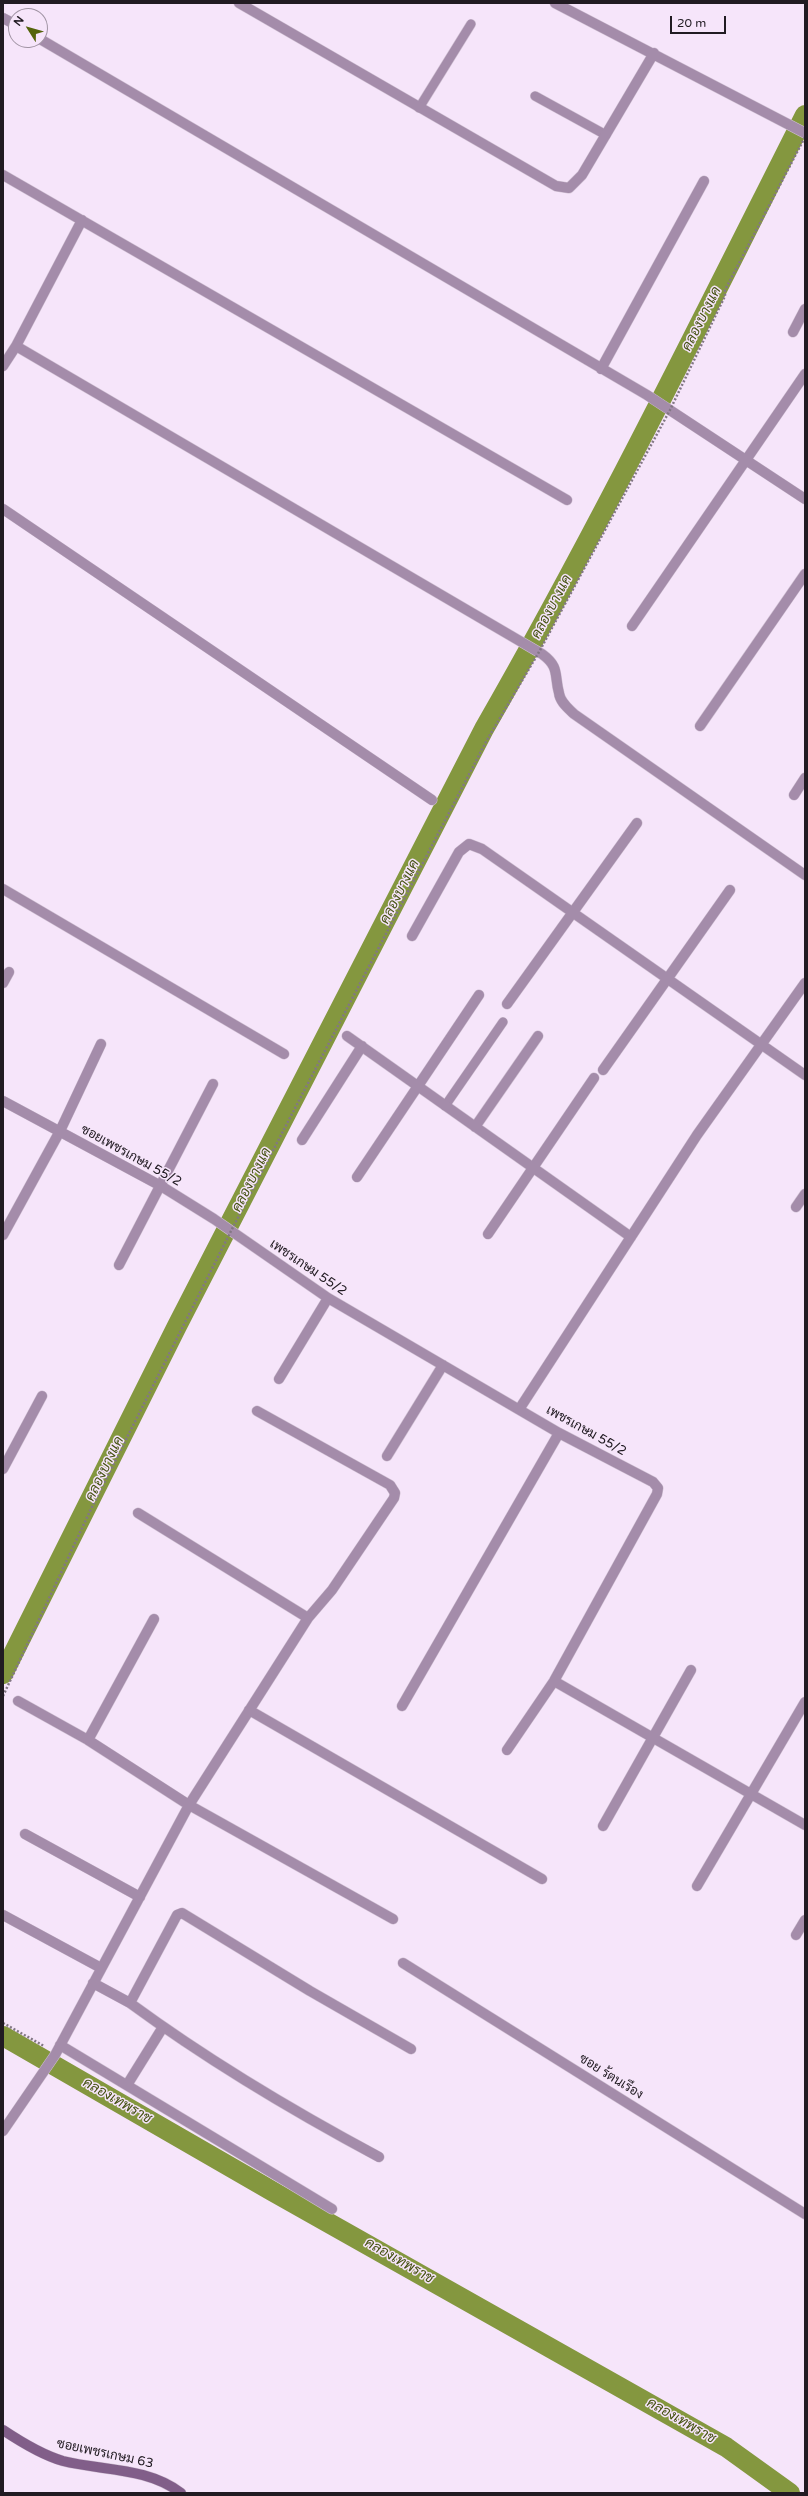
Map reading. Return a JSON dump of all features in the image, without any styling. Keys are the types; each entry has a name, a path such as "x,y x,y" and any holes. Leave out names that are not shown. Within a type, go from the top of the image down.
{"street":[{"path":"239,3 556,186 569,188 582,175 654,53"},
{"path":"555,3 805,132"},
{"path":"48,44 647,395 805,499"},
{"path":"3,175 567,500"},
{"path":"601,369 704,181"},
{"path":"3,366 16,346 82,220"},
{"path":"793,332 805,309"},
{"path":"16,346 537,651 552,662 558,675 558,694 563,703 574,714 805,875"},
{"path":"632,626 805,374"},
{"path":"3,509 432,800"},
{"path":"700,726 805,574"},
{"path":"794,795 805,778"},
{"path":"507,1004 637,823"},
{"path":"412,936 459,852 469,844 482,849 805,1075"},
{"path":"3,890 284,1054"},
{"path":"603,1070 730,890"},
{"path":"3,983 9,972"},
{"path":"520,1408 697,1135 805,983"},
{"path":"357,1177 479,995"},
{"path":"348,1036 631,1237"},
{"path":"475,1127 538,1036"},
{"path":"3,1235 60,1131 101,1044"},
{"path":"302,1140 362,1046"},
{"path":"488,1234 532,1167 594,1078"},
{"path":"119,1265 161,1186 212,1084"},
{"name":"ซอยเพชรเกษม 55/2","path":"3,1101 161,1186 214,1219 242,1240"},
{"path":"796,1207 805,1194"},
{"name":"เพชรเกษม 55/2","path":"242,1240 328,1298 559,1432 653,1482 658,1488 657,1494 554,1681 507,1750"},
{"path":"279,1379 328,1298"},
{"path":"387,1456 443,1366"},
{"path":"3,1469 42,1396"},
{"path":"3,2131 57,2051 189,1805 308,1618 332,1590 394,1498 395,1493 390,1485 257,1411"},
{"path":"402,1706 559,1432"},
{"path":"138,1513 308,1618"},
{"path":"88,1740 154,1619"},
{"path":"603,1826 691,1670"},
{"path":"554,1681 805,1825"},
{"path":"18,1701 88,1740 189,1805 393,1919"},
{"path":"697,1886 805,1702"},
{"path":"249,1710 542,1879"},
{"path":"25,1834 140,1897"},
{"path":"130,2003 177,1915 182,1913 310,1991 411,2049"},
{"path":"3,1915 101,1968"},
{"path":"796,1934 805,1920"},
{"name":"ซอย ร้ตนเรึอง","path":"403,1963 805,2214"},
{"path":"94,1983 130,2003 163,2027 305,2118 379,2157"},
{"path":"127,2085 163,2027"},
{"path":"57,2051 127,2085 332,2209"},
{"name":"ซอยเพชรเกษม 63","path":"4,2432 52,2457 154,2477 169,2484 181,2493"}],"lane":[{"path":"419,108 471,24"},
{"path":"535,96 606,135"},
{"path":"445,1106 503,1022"}],"path":[{"path":"3,1696 91,1509 231,1231 487,740 668,409 725,296 725,290 805,137"},
{"path":"3,2023 57,2051"}],"waterway":[{"name":"คลองบางแค","path":"3,1674 177,1326 484,729 527,654 609,501 805,115"},
{"name":"คลองเทพราช","path":"3,2036 272,2191 726,2447 790,2493"}]}
